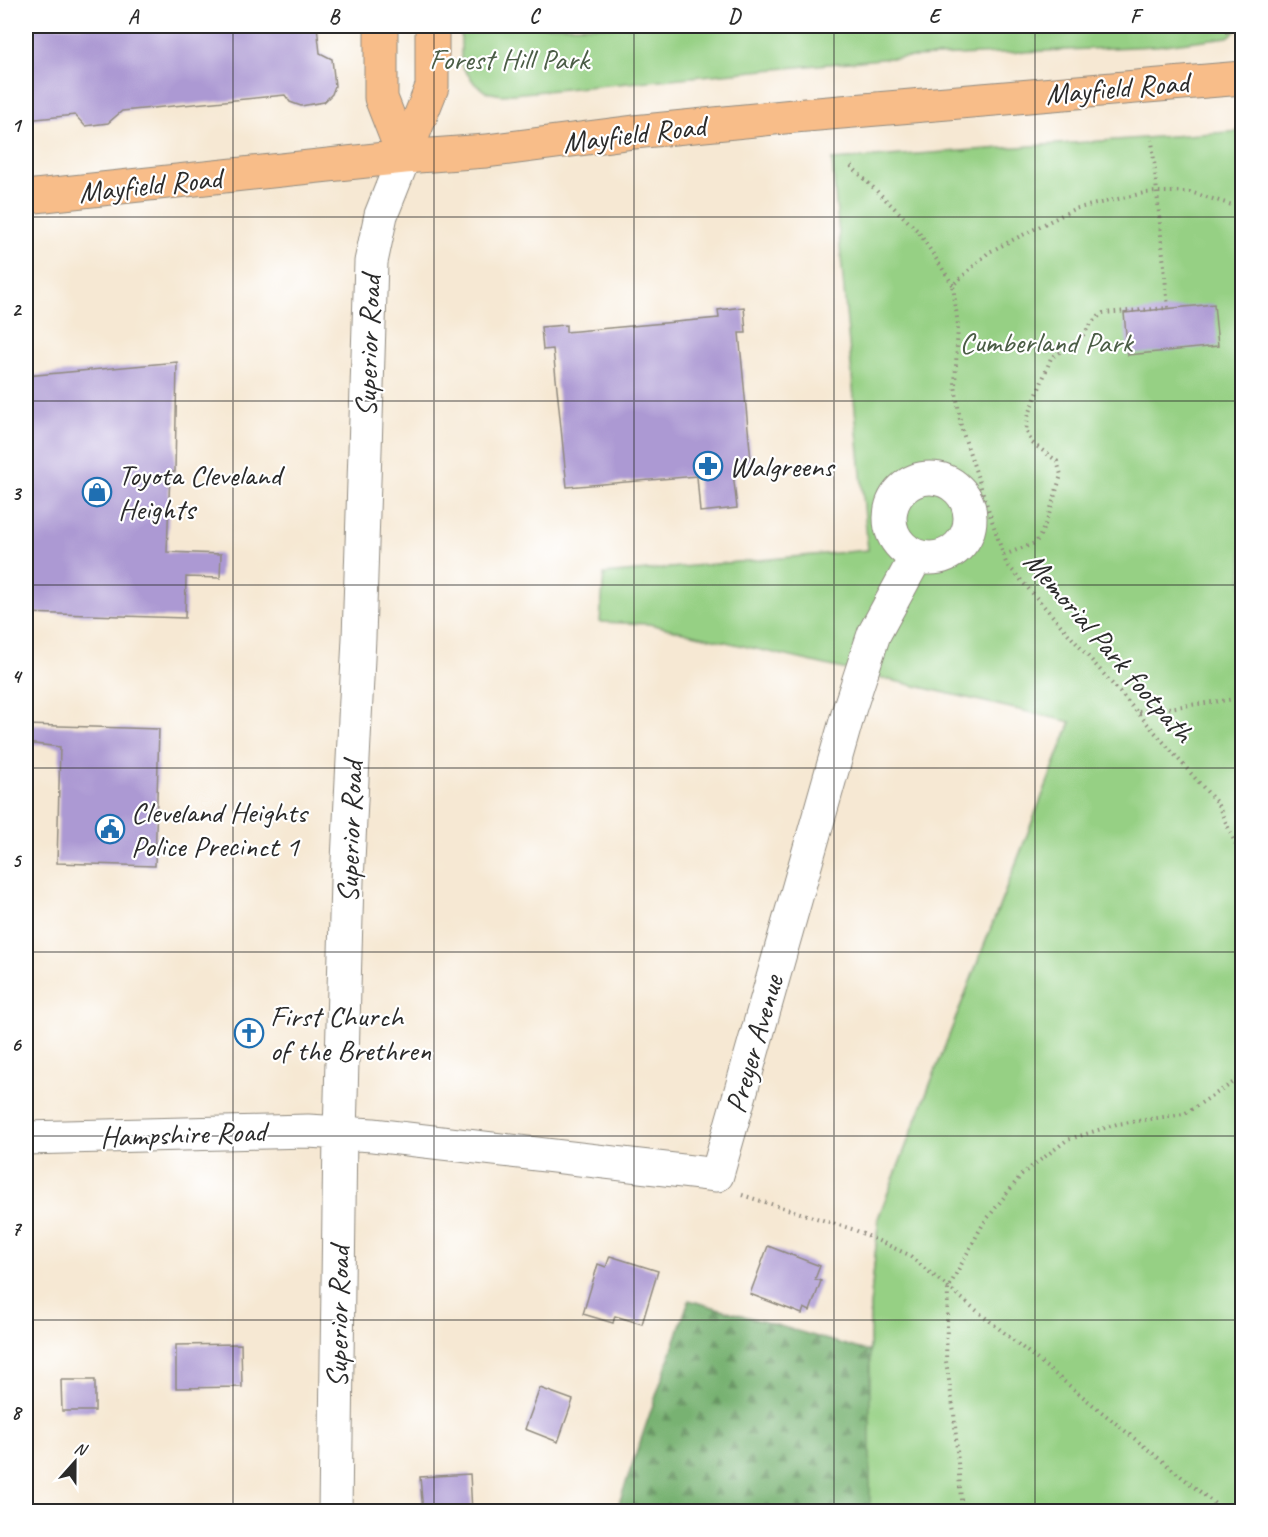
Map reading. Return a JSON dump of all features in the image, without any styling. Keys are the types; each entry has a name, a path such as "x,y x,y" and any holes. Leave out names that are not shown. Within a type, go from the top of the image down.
{"main road":[{"path":"381,26 381,98 404,158"},
{"name":"Superior Road","path":"404,158 432,87 432,26"},
{"name":"Mayfield Road","path":"26,197 486,151 634,132 794,116 1242,78"}],"street":[{"name":"Superior Road","path":"335,1512 340,1133 347,881 359,638 371,262 381,215 404,158"},
{"name":"Preyer Avenue","path":"340,1133 717,1174 850,707 874,634 916,556"},
{"name":"Hampshire Road","path":"26,1138 308,1131 340,1133"}],"path":[{"path":"1225,26 1228,37"},
{"path":"1004,555 1035,543 1039,538 1061,475 1057,461 1032,443 1026,430 1028,417 1051,358 1081,338 1093,321 1103,313 1168,308 1152,140"},
{"path":"851,166 918,231 953,285 989,252 1074,208 1144,193 1190,192 1242,208"},
{"name":"Memorial Park footpath","path":"953,285 958,326 955,385 961,427 1006,563 1217,803 1242,858"},
{"path":"1138,712 1242,698"},
{"path":"962,1512 954,1413 946,1361 948,1289 983,1224 1022,1174 1067,1140 1118,1124 1184,1114 1242,1077"},
{"path":"735,1193 855,1230 907,1254 1225,1512"}],"green space":[{"name":"Forest Hill Park","path":"461,26 1242,26 1228,37 1156,46 891,58 502,95 486,92 475,84 461,65"},
{"name":"Cumberland Park","path":"1242,131 1242,1511 868,1511 870,1504 870,1307 879,1216 1071,722 649,624 600,622 604,574 868,550 832,160"},
{"path":"1154,640 962,1511 616,1512 689,1300 870,1352 870,1307 879,1216 1071,722"}],"building":[{"path":"26,26 317,26 320,53 332,59 335,86 332,94 324,102 301,106 290,102 285,95 122,111 108,123 85,126 75,115 26,120"},
{"path":"1214,304 1218,346 1128,355 1124,313"},
{"name":"Walgreens","path":"744,307 746,333 739,333 752,471 733,473 737,508 700,512 697,476 567,487 553,349 543,350 541,327 566,325 566,332 719,318 718,310"},
{"name":"Toyota Cleveland Heights","path":"177,362 175,472 170,472 167,552 221,554 220,578 186,577 185,618 26,613 26,376"},
{"path":"26,725 159,729 155,866 57,863 60,747 26,743"},
{"path":"768,1246 820,1266 815,1279 821,1281 810,1311 804,1308 802,1314 750,1294"},
{"path":"610,1256 658,1271 642,1324 615,1316 613,1323 583,1314 598,1264 606,1267"},
{"path":"241,1344 242,1387 176,1388 176,1345"},
{"path":"61,1380 95,1380 95,1411 62,1411"},
{"path":"540,1388 573,1400 558,1442 525,1429"},
{"path":"470,1474 472,1512 423,1512 420,1477"}],"place":[{"name":"Walgreens","path":"708,466"},
{"name":"Toyota Cleveland Heights","path":"97,492"},
{"name":"Cleveland Heights Police Precinct 1","path":"110,829"},
{"name":"First Church of the Brethren","path":"249,1033"}]}
